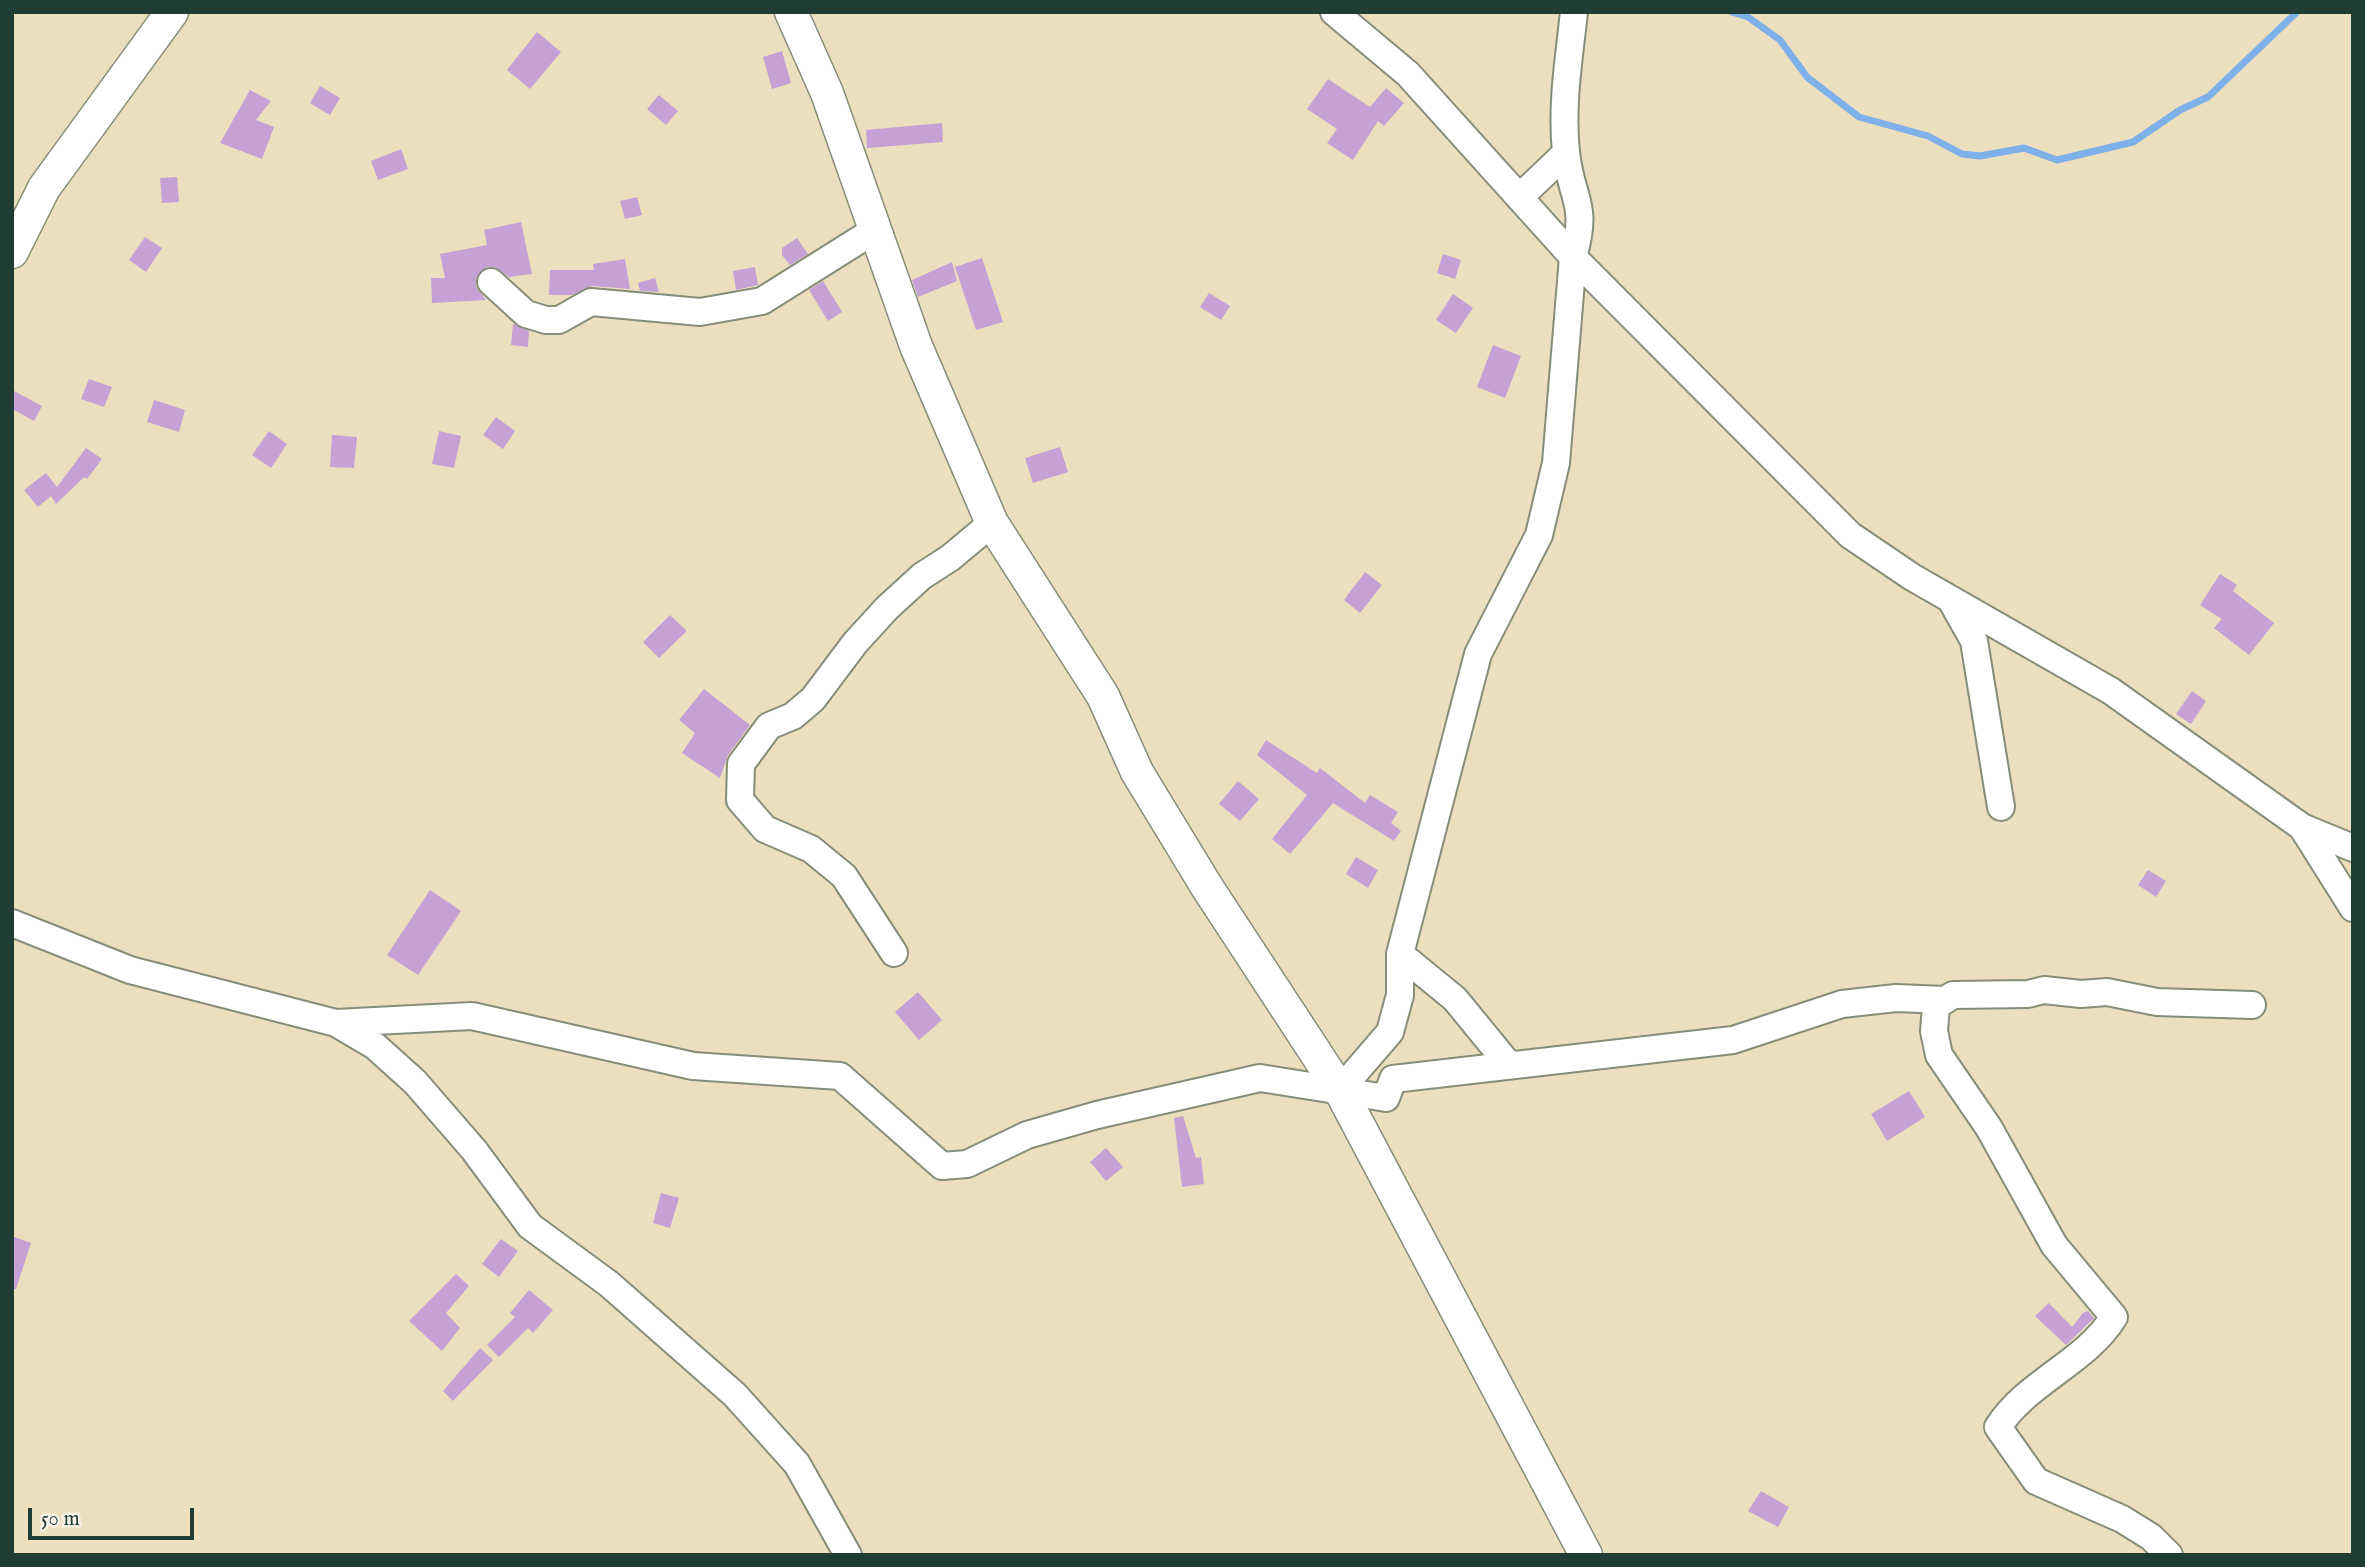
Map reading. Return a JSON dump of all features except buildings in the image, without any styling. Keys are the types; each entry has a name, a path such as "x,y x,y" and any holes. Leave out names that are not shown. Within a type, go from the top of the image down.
{"street":[{"path":"15,239 44,188 172,12"},
{"path":"791,12 827,93 916,346 992,523 1103,696 1138,772 1207,887 1340,1090 1586,1555"},
{"path":"1334,12 1408,74 1521,196 1573,257 1850,535 1951,598 2111,691 2302,827 2353,848"},
{"path":"1340,1090 1390,1032 1400,995 1400,954 1478,654 1539,535 1556,463 1573,257 1581,231 1581,210 1566,153 1566,89 1574,12"},
{"path":"1521,196 1566,153"},
{"path":"491,282 526,314 546,320 558,320 591,302 700,312 762,301 875,230"},
{"path":"894,953 844,876 811,849 765,829 740,800 741,764 769,726 793,716 825,686 855,643 887,608 922,576 950,558 992,523"},
{"path":"1951,598 1974,641 2001,807"},
{"path":"2302,827 2353,908"},
{"path":"12,923 130,970 336,1023 375,1046 415,1082 474,1150 530,1226 609,1284 735,1395 797,1465 848,1555"},
{"path":"1400,954 1455,999 1509,1065"},
{"path":"2169,1555 2151,1537 2122,1519 2036,1481 2021,1464 1998,1427 2008,1412 2041,1382 2101,1337 2114,1317 2054,1245 1989,1128 1939,1055 1934,1031 1936,1006 1953,995 2028,994 2044,990 2081,994 2106,992 2157,1002 2252,1005"},
{"path":"336,1023 472,1016 693,1066 840,1076 942,1166 967,1164 1027,1135 1097,1115 1260,1078 1386,1098 1393,1079 1733,1040 1842,1004 1896,998 1945,1000"}],"waterway":[{"path":"1732,12 1748,17 1780,40 1807,77 1859,117 1928,136 1962,154 1980,156 2024,148 2057,160 2133,142 2180,110 2208,97 2297,12"}]}
